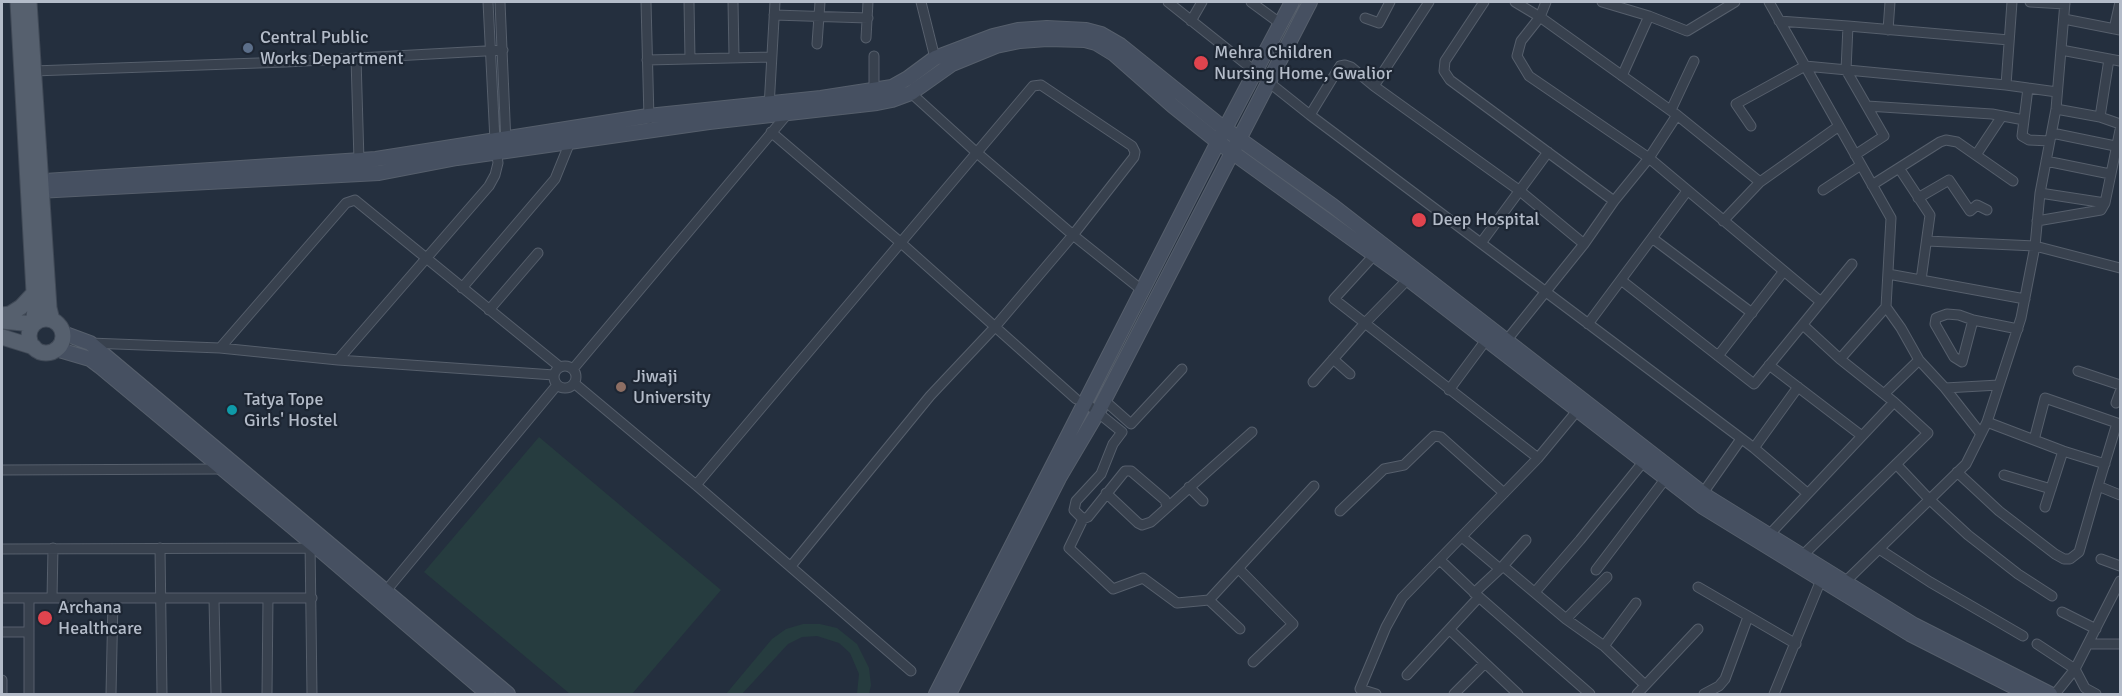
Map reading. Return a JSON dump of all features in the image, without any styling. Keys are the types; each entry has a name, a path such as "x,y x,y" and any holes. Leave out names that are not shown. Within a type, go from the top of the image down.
{"main road":[{"path":"18,2 34,187 52,320"},
{"path":"29,2 33,71 35,310 29,336 34,348"},
{"path":"949,694 1059,478 1143,291 1225,128 1292,2"},
{"path":"936,694 1091,403 1239,138 1310,2"},
{"path":"34,187 379,173 648,116 769,108 789,112 877,103 911,93 927,73 935,58 993,36 1018,30 1101,34 1120,45 1239,138 1375,254 1412,275"},
{"path":"34,187 570,142 650,131 874,90 901,83 996,46 1072,34 1096,43 1114,54 1173,106 1231,152 1311,199 1581,406 1703,493 1802,556 1823,575 1845,582 1946,642 2052,694"},
{"path":"2,315 10,314 21,307 34,293"},
{"path":"2,321 33,324 42,319 52,320 57,323 63,333 92,344 508,694"},
{"path":"56,349 60,345 63,333"},
{"path":"1490,335 1506,341 1644,461 1713,513 1823,575 1930,645 2028,694"},
{"path":"2,337 44,352 56,349 87,358 102,368 488,694"},
{"path":"87,358 92,344"}],"street":[{"path":"488,2 501,146"},
{"path":"339,360 489,186 498,163 501,146 503,50 500,2"},
{"path":"646,2 650,131"},
{"path":"689,2 690,59"},
{"path":"733,2 734,56"},
{"path":"769,108 775,2"},
{"path":"817,44 820,2"},
{"path":"867,38 868,2"},
{"path":"921,2 935,58"},
{"path":"1168,2 1310,115 1754,448 1807,493"},
{"path":"1191,21 1202,2"},
{"path":"1251,2 1281,24"},
{"path":"1365,18 1379,23 1390,2"},
{"path":"1374,86 1429,2"},
{"path":"1485,2 1445,61 1444,71 1450,80 1614,201"},
{"path":"1515,2 1540,17 1674,112 1760,182"},
{"path":"1546,2 1540,17 1521,41 1517,56 1528,76 1650,158 1821,302"},
{"path":"1602,2 1649,16 1687,31 1735,2"},
{"path":"1768,2 1891,218 1886,307 1840,359"},
{"path":"1888,30 1890,2"},
{"path":"2006,85 2012,2"},
{"path":"1845,582 1966,464 1987,422 2018,329 2035,246 2040,193 2056,109 2065,3 2030,2"},
{"path":"2064,20 2117,30 2120,2"},
{"path":"774,15 868,18"},
{"path":"1623,76 1649,16"},
{"path":"1779,21 2009,40"},
{"path":"1848,26 1846,70 1884,136 1855,155"},
{"path":"33,71 503,50"},
{"path":"2061,50 2121,61"},
{"path":"647,60 734,56 771,57"},
{"path":"874,56 874,90"},
{"path":"356,58 359,161"},
{"path":"2100,117 2109,59"},
{"path":"1506,341 1650,158 1674,112 1694,61"},
{"path":"1310,115 1340,66 1351,67 1520,191 1584,244"},
{"path":"1751,126 1736,104 1805,66 2057,92"},
{"path":"696,484 1030,88 1036,84 1041,85 1132,146 1135,152 1134,157 1072,235 994,328 930,396 791,566"},
{"path":"2028,88 2022,136 2034,141 2051,137 2118,147"},
{"path":"911,93 1072,235 1143,291"},
{"path":"1867,106 2002,116 2024,120"},
{"path":"2056,109 2100,117 2121,124"},
{"path":"573,369 789,112"},
{"path":"1976,155 2002,116"},
{"path":"1723,221 1760,182 1839,126"},
{"path":"2037,221 2101,210 2105,203 2121,130"},
{"path":"771,132 900,242 994,328 1091,403 1122,432"},
{"path":"1872,184 1940,141 1957,142 2013,182"},
{"path":"462,288 549,186 570,142"},
{"path":"1481,243 1548,152"},
{"path":"2046,162 2110,174"},
{"path":"1823,190 1861,165"},
{"path":"1899,168 1930,215 1921,280"},
{"path":"1918,198 1949,180 1970,211 1977,205 1987,210"},
{"path":"1588,324 1687,191"},
{"path":"2040,193 2105,203"},
{"path":"220,348 350,200 355,200 489,310 557,376 564,388 574,383 576,376 573,369 567,366 557,376 385,592"},
{"path":"1652,238 1752,313"},
{"path":"1927,242 2035,246 2121,268"},
{"path":"489,310 538,253"},
{"path":"1375,254 1334,299 1538,458"},
{"path":"1621,280 1754,384 1852,264"},
{"path":"1718,356 1784,272"},
{"path":"1888,274 2025,298"},
{"path":"1314,382 1365,323 1412,275"},
{"path":"1886,307 1919,360 1945,388 1981,434"},
{"path":"1973,320 1962,362 1954,357 1935,324 1936,318 1947,314 1959,315 2018,329"},
{"path":"1802,556 1928,433 1803,325"},
{"path":"1449,390 1490,335"},
{"path":"92,344 220,348 339,360 557,376"},
{"path":"1333,359 1350,374"},
{"path":"1884,394 1919,360"},
{"path":"1769,365 1862,436"},
{"path":"1083,519 1074,510 1076,501 1101,474 1113,444 1182,369"},
{"path":"2078,371 2121,385"},
{"path":"574,383 696,484 911,671"},
{"path":"1945,388 1999,385"},
{"path":"1754,448 1798,387"},
{"path":"2116,403 2121,392"},
{"path":"1957,472 1999,511 2055,554 2064,559 2070,559 2079,552 2117,423 2045,398 2034,440"},
{"path":"1769,535 1894,402"},
{"path":"1091,403 1131,424"},
{"path":"1376,694 1359,692 1386,627 1402,598 1538,458 1581,406"},
{"path":"1987,422 2063,451 2105,464"},
{"path":"1106,493 1142,525 1151,522 1252,432"},
{"path":"1340,511 1384,469 1389,466 1401,467 1434,436 1441,437 1504,493"},
{"path":"1703,493 1742,439"},
{"path":"2045,507 2063,451"},
{"path":"1534,592 1644,461"},
{"path":"1896,464 1929,500 2018,574 2052,596"},
{"path":"2,470 222,469"},
{"path":"1167,507 1165,500 1131,471 1125,471 1088,517 1083,519 1069,548 1113,589 1143,578 1177,603 1209,600 1314,486"},
{"path":"2004,475 2051,489"},
{"path":"1596,570 1666,478"},
{"path":"2098,486 2121,495"},
{"path":"1189,488 1203,501"},
{"path":"1462,537 1604,646 1645,685"},
{"path":"1407,675 1450,630 1476,595 1526,540"},
{"path":"2,549 310,545 312,694"},
{"path":"52,598 53,548"},
{"path":"160,548 162,694"},
{"path":"1879,549 1930,582 2023,636"},
{"path":"2101,559 2121,566"},
{"path":"1440,560 1476,595 1590,694"},
{"path":"1239,569 1293,624 1253,662"},
{"path":"1774,694 1823,575"},
{"path":"1566,619 1607,577"},
{"path":"2052,694 2075,669 2121,581"},
{"path":"1698,587 1796,644"},
{"path":"2,598 312,598"},
{"path":"29,598 29,694"},
{"path":"267,694 268,598"},
{"path":"111,694 113,599"},
{"path":"214,599 216,694"},
{"path":"1209,600 1240,629"},
{"path":"1604,646 1636,603"},
{"path":"2062,612 2096,629"},
{"path":"1704,694 1719,686 1725,679 1748,617"},
{"path":"1636,694 1698,629"},
{"path":"1450,630 1518,694"},
{"path":"2,632 29,632"},
{"path":"2037,644 2075,669 2085,688 2096,694"},
{"path":"2088,644 2121,644"},
{"path":"1454,694 1485,663"},
{"path":"2,680 2,694"}],"green space":[{"path":"539,437 721,590 632,694 570,694 424,572"},
{"path":"803,624 820,624 837,628 857,644 869,668 871,685 869,694 857,694 859,674 850,653 839,643 817,636 802,637 788,644 742,694 726,694 772,639 786,629"}],"place":[{"name":"Central Public Works Department","path":"248,48"},
{"name":"Mehra Children Nursing Home, Gwalior","path":"1201,63"},
{"name":"Deep Hospital","path":"1419,220"},
{"name":"Jiwaji University","path":"621,387"},
{"name":"Tatya Tope Girls' Hostel","path":"232,410"},
{"name":"Archana Healthcare","path":"45,618"}]}
